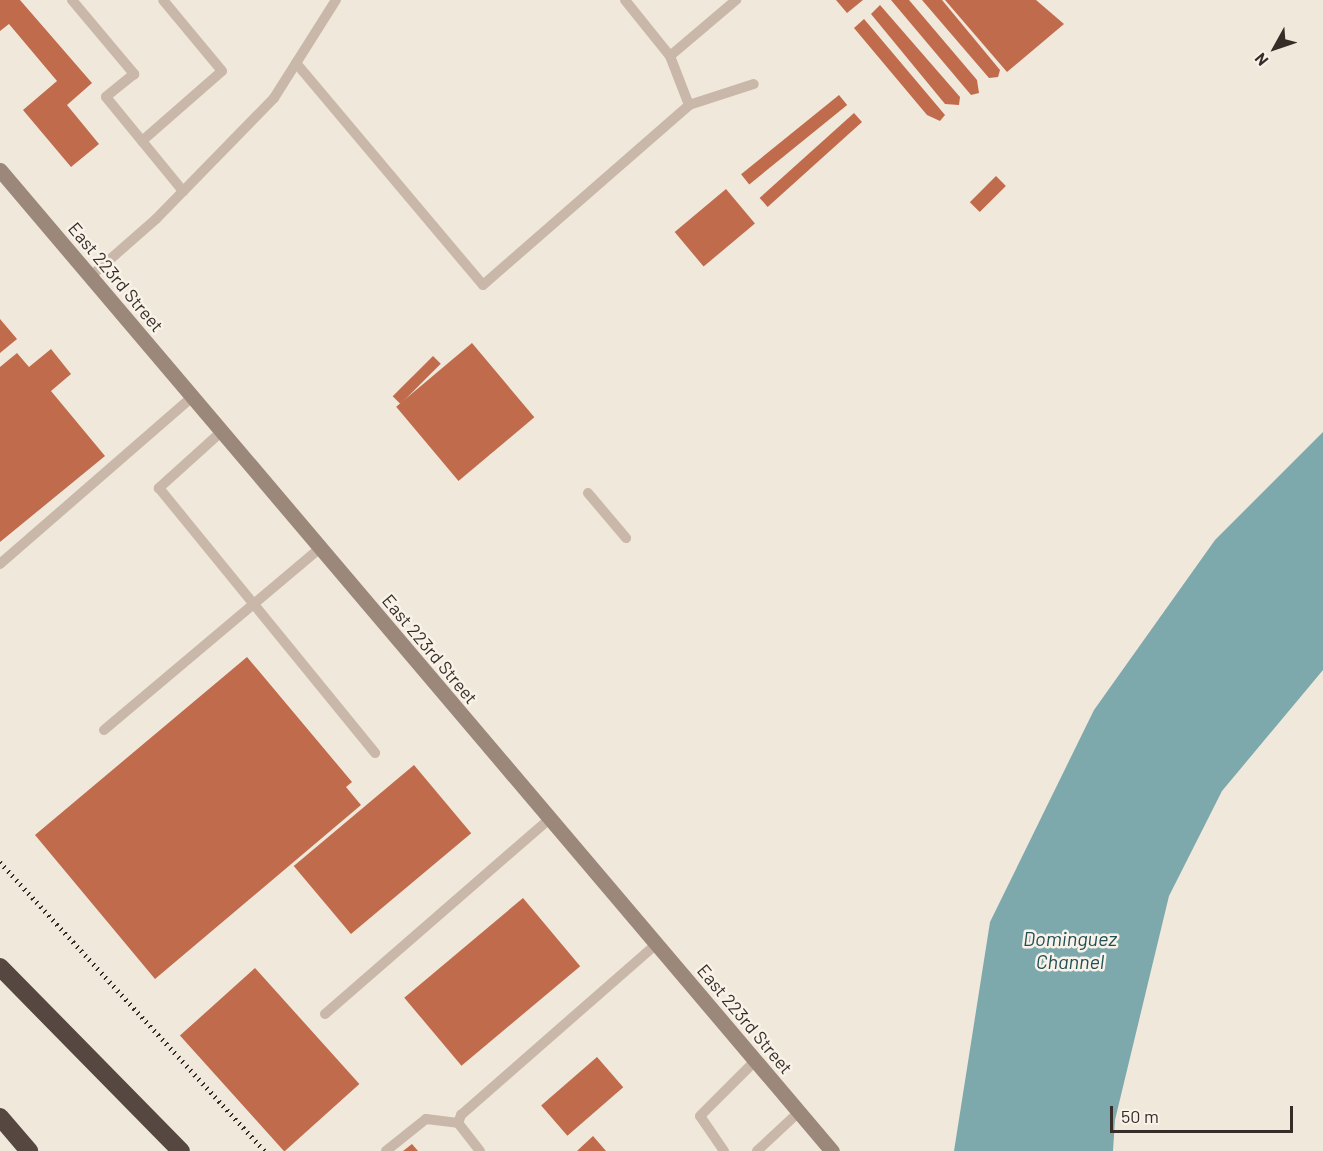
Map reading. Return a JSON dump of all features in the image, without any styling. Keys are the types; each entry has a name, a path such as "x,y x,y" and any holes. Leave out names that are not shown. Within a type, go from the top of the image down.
{"highway":[{"path":"0,967 181,1151"},
{"path":"0,1117 29,1151"}],"main road":[{"name":"East 223rd Street","path":"0,170 831,1151"}],"lane":[{"path":"72,0 134,74 106,97 183,191"},
{"path":"142,141 222,71 163,0"},
{"path":"91,276 183,191 274,98 336,0"},
{"path":"625,0 670,56 689,105"},
{"path":"670,56 736,0"},
{"path":"296,63 483,285 689,105 754,84"},
{"path":"0,564 192,397"},
{"path":"221,432 159,488 375,753"},
{"path":"588,493 626,538"},
{"path":"104,730 320,549"},
{"path":"325,1014 549,819"},
{"path":"458,1123 656,944"},
{"path":"724,1151 700,1116 755,1061"},
{"path":"757,1151 799,1113"},
{"path":"386,1151 426,1119 458,1123 480,1151"}],"water":[{"name":"Dominguez Channel","path":"1323,432 1323,670 1222,791 1169,896 1115,1120 1113,1151 954,1151 990,922 1094,710 1215,540"}],"building":[{"path":"0,0 20,0 92,83 67,105 99,144 71,167 23,110 57,81 9,24 0,31"},
{"path":"836,0 863,0 847,13"},
{"path":"891,0 909,0 977,80 979,93 971,95"},
{"path":"922,0 942,0 1000,70 998,77 989,78"},
{"path":"945,0 1036,0 1064,24 1007,72"},
{"path":"880,5 960,97 959,105 945,104 871,14"},
{"path":"864,19 945,115 940,121 927,115 854,28"},
{"path":"839,95 847,105 749,184 741,174"},
{"path":"854,113 862,122 768,207 760,198"},
{"path":"996,176 1006,186 980,212 970,202"},
{"path":"726,189 755,223 704,267 675,232"},
{"path":"0,319 17,339 0,353"},
{"path":"472,343 534,417 459,481 396,407"},
{"path":"51,349 71,374 51,391 105,456 0,542 0,367 17,353 29,367"},
{"path":"433,356 441,364 400,404 393,396"},
{"path":"247,657 352,782 346,787 361,805 155,979 35,835"},
{"path":"414,765 471,833 351,934 294,866"},
{"path":"523,898 580,966 461,1066 404,998"},
{"path":"255,968 359,1084 284,1151 180,1036"},
{"path":"597,1057 623,1087 567,1136 541,1106"},
{"path":"593,1136 606,1151 577,1151"},
{"path":"412,1144 418,1151 403,1151"}],"railway":[{"path":"0,862 265,1151"}]}
